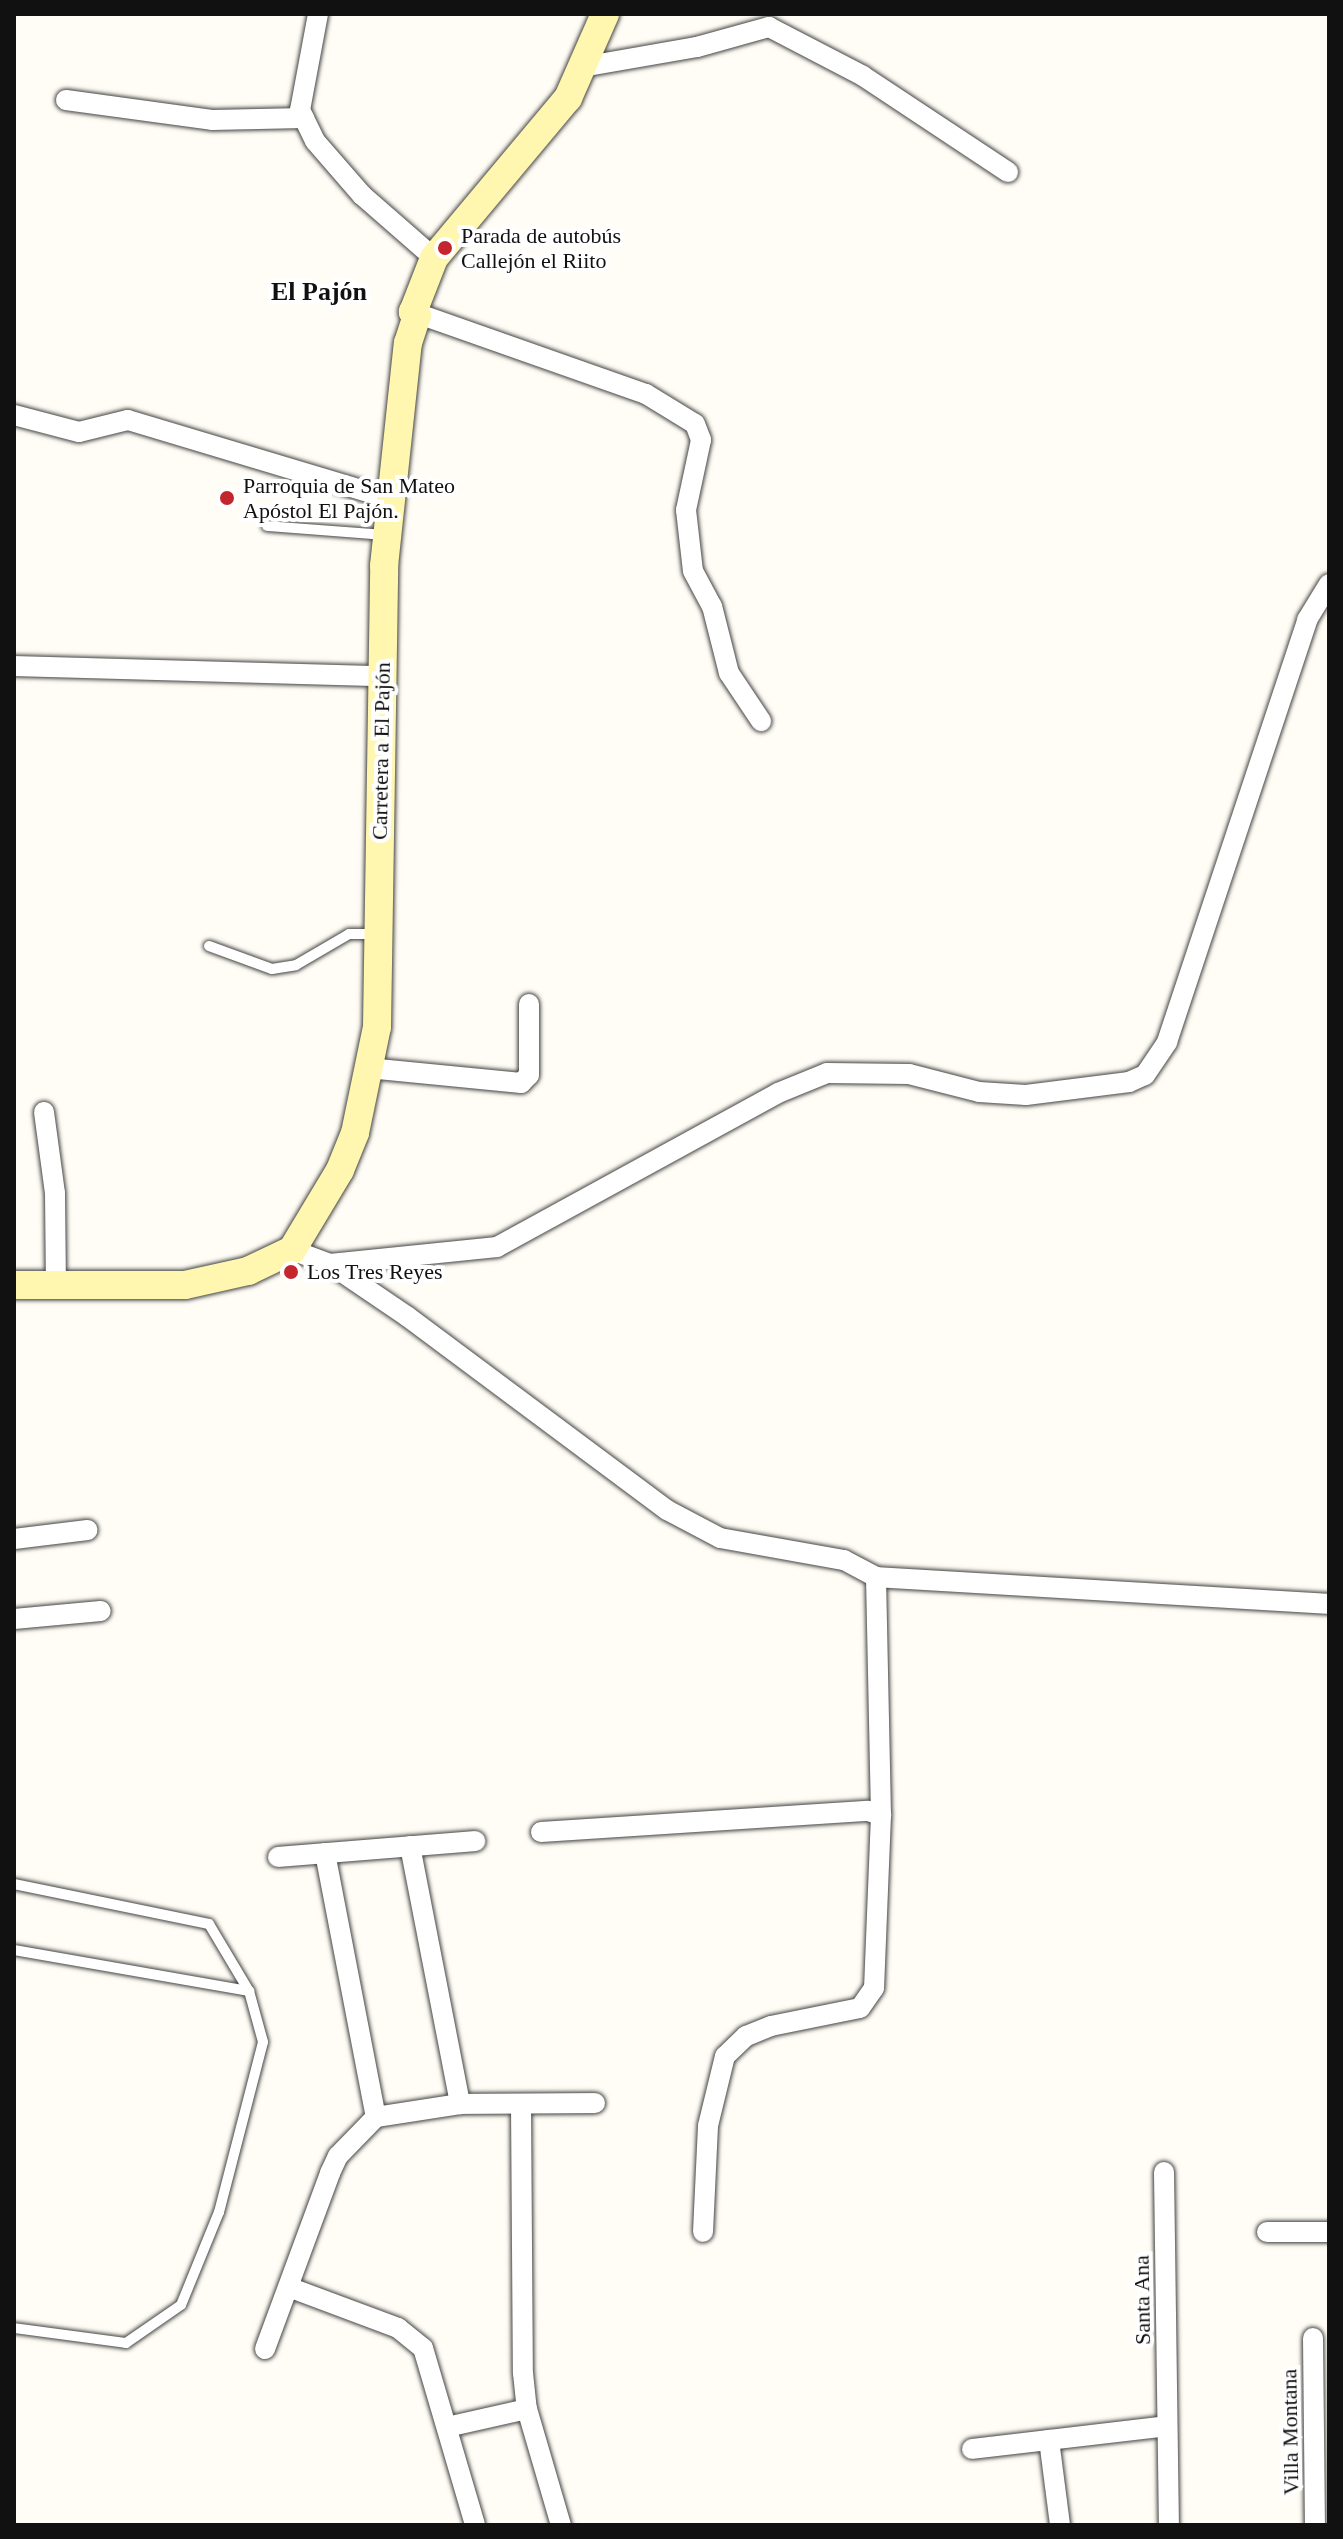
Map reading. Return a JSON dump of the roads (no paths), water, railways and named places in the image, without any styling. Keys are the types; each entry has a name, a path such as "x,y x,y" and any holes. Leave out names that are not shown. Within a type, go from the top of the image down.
{"street":[{"path":"318,14 300,110 315,141 362,195 434,258"},
{"name":"Carretera a El Pajón","path":"292,1250 340,1170 355,1133 377,1027 381,676 386,535 408,343 417,316 413,312 434,258 568,98 605,14"},
{"path":"582,67 697,47 769,27 863,76 1008,172"},
{"path":"66,100 212,120 304,118"},
{"path":"413,312 646,394 695,424 701,440 686,510 693,571 712,606 729,673 761,721"},
{"path":"14,415 79,432 128,420 388,498"},
{"path":"330,1264 497,1247 778,1093 827,1073 909,1074 979,1092 1026,1095 1129,1082 1145,1075 1167,1042 1307,620 1329,584"},
{"path":"14,666 381,676"},
{"path":"368,1068 521,1083 529,1075 529,1004"},
{"path":"44,1112 55,1193 56,1282"},
{"path":"14,1285 56,1282 185,1285 248,1271 292,1250 330,1264 667,1510 720,1538 844,1560 876,1577 1329,1604"},
{"path":"14,1539 87,1530"},
{"path":"703,2232 708,2126 725,2056 746,2036 771,2026 860,2008 874,1988 881,1815 876,1577"},
{"path":"14,1619 101,1611"},
{"path":"541,1832 868,1811 881,1815"},
{"path":"278,1857 475,1841"},
{"path":"410,1846 460,2104"},
{"path":"325,1853 376,2117"},
{"path":"265,2349 291,2288 338,2156 376,2117 460,2104 595,2103"},
{"path":"521,2104 521,2329 527,2409 561,2525"},
{"name":"Santa Ana","path":"1164,2172 1169,2525"},
{"path":"1267,2232 1329,2232"},
{"path":"291,2288 412,2336 430,2364 475,2525"},
{"name":"Villa Montana","path":"1313,2338 1315,2525"},
{"path":"447,2427 527,2409"},
{"path":"972,2449 1167,2426"},
{"path":"1049,2440 1060,2525"}],"lane":[{"path":"267,526 386,535"},
{"path":"209,946 272,969 296,965 349,934 380,934"},
{"path":"14,1884 209,1924 249,1991 263,2042 219,2212 181,2305 126,2343 14,2328"},
{"path":"14,1950 249,1991"}],"place":[{"name":"Parada de autobús Callejón el Riito","path":"445,248"},
{"name":"Parroquia de San Mateo Apóstol El Pajón.","path":"227,498"},
{"name":"Los Tres Reyes","path":"291,1272"}],"district":[{"name":"El Pajón","path":"319,292"}]}
